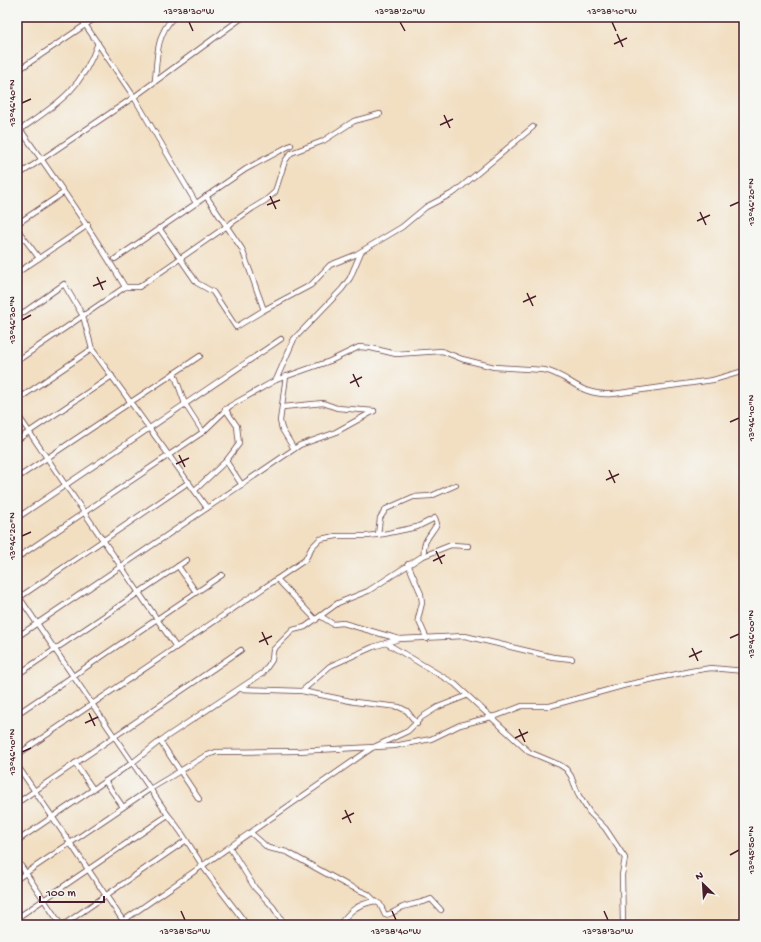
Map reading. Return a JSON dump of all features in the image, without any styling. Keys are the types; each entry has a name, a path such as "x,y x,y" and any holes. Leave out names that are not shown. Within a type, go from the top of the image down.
{"street":[{"path":"80,17 134,97 196,204"},
{"path":"17,71 97,17"},
{"path":"155,81 158,42 169,22 174,17"},
{"path":"17,176 134,97 243,17"},
{"path":"98,43 92,59 75,87 60,103 18,129 63,193 88,225 125,287"},
{"path":"17,361 125,287 139,287 266,200 275,192 285,161 291,153 323,141 354,120 380,114"},
{"path":"159,228 197,282 213,292 236,327 315,282 330,265 361,252 402,227 426,207 455,192 533,127"},
{"path":"115,259 246,168 291,145"},
{"path":"17,224 63,193"},
{"path":"206,196 228,226 242,249 264,310"},
{"path":"17,273 88,225"},
{"path":"17,229 39,258"},
{"path":"276,380 294,339 342,289 350,278 361,252"},
{"path":"17,316 64,284 83,316 92,349 130,403 170,454 207,508"},
{"path":"17,518 281,338"},
{"path":"17,558 203,432 225,409 276,380 321,365 359,347 396,354 442,351 462,359 494,367 551,371 579,388 597,394 613,394 713,380 744,371"},
{"path":"17,400 92,349"},
{"path":"17,478 48,459 200,356"},
{"path":"174,373 185,404 203,432"},
{"path":"17,440 112,376"},
{"path":"286,376 280,421 282,429 294,449"},
{"path":"17,637 300,445 334,433 374,411 337,408 323,403 283,407"},
{"path":"195,490 226,461 239,444 240,439 237,426 225,409"},
{"path":"17,414 176,647"},
{"path":"226,461 242,484"},
{"path":"189,482 18,597 168,815 178,827 185,841 193,848 203,867 247,925"},
{"path":"378,535 380,518 386,508 414,497 431,496 456,486"},
{"path":"17,755 305,560 312,547 320,539 347,535 378,535 417,527 435,518 437,524 424,541 424,555"},
{"path":"17,841 132,763 160,741 264,673 272,660 273,650 293,630 305,627 322,617 338,603 368,591 424,555 451,545 468,546"},
{"path":"17,675 187,560"},
{"path":"408,564 420,594 422,603 418,619 427,639"},
{"path":"178,566 196,592"},
{"path":"17,714 222,574"},
{"path":"277,578 316,620"},
{"path":"322,617 333,624 343,623 399,640"},
{"path":"302,691 330,666 399,640 427,639 445,636 465,636 553,657 572,659"},
{"path":"386,644 456,684 466,696 529,752 566,769 571,776 579,796 590,812 605,828 625,858 622,875 623,925"},
{"path":"17,802 241,650"},
{"path":"17,879 150,789 180,770 205,756 216,752 372,748 394,746 431,738 460,725 491,718 517,707 550,706 626,685 691,671 711,668 744,671"},
{"path":"240,689 302,691 356,702 399,707 407,711 417,724"},
{"path":"117,925 125,923 372,748 403,734 417,724 422,717 438,708 466,696"},
{"path":"160,741 200,799"},
{"path":"75,763 93,789"},
{"path":"17,765 125,923"},
{"path":"105,781 123,807"},
{"path":"17,918 168,815"},
{"path":"251,833 268,848 287,852 345,884 368,894 380,904 386,915 392,914 405,906 412,906 431,899 441,910"},
{"path":"17,860 62,925 185,841"},
{"path":"230,848 255,888 273,907 285,925"},
{"path":"339,925 350,910 375,901"}]}
